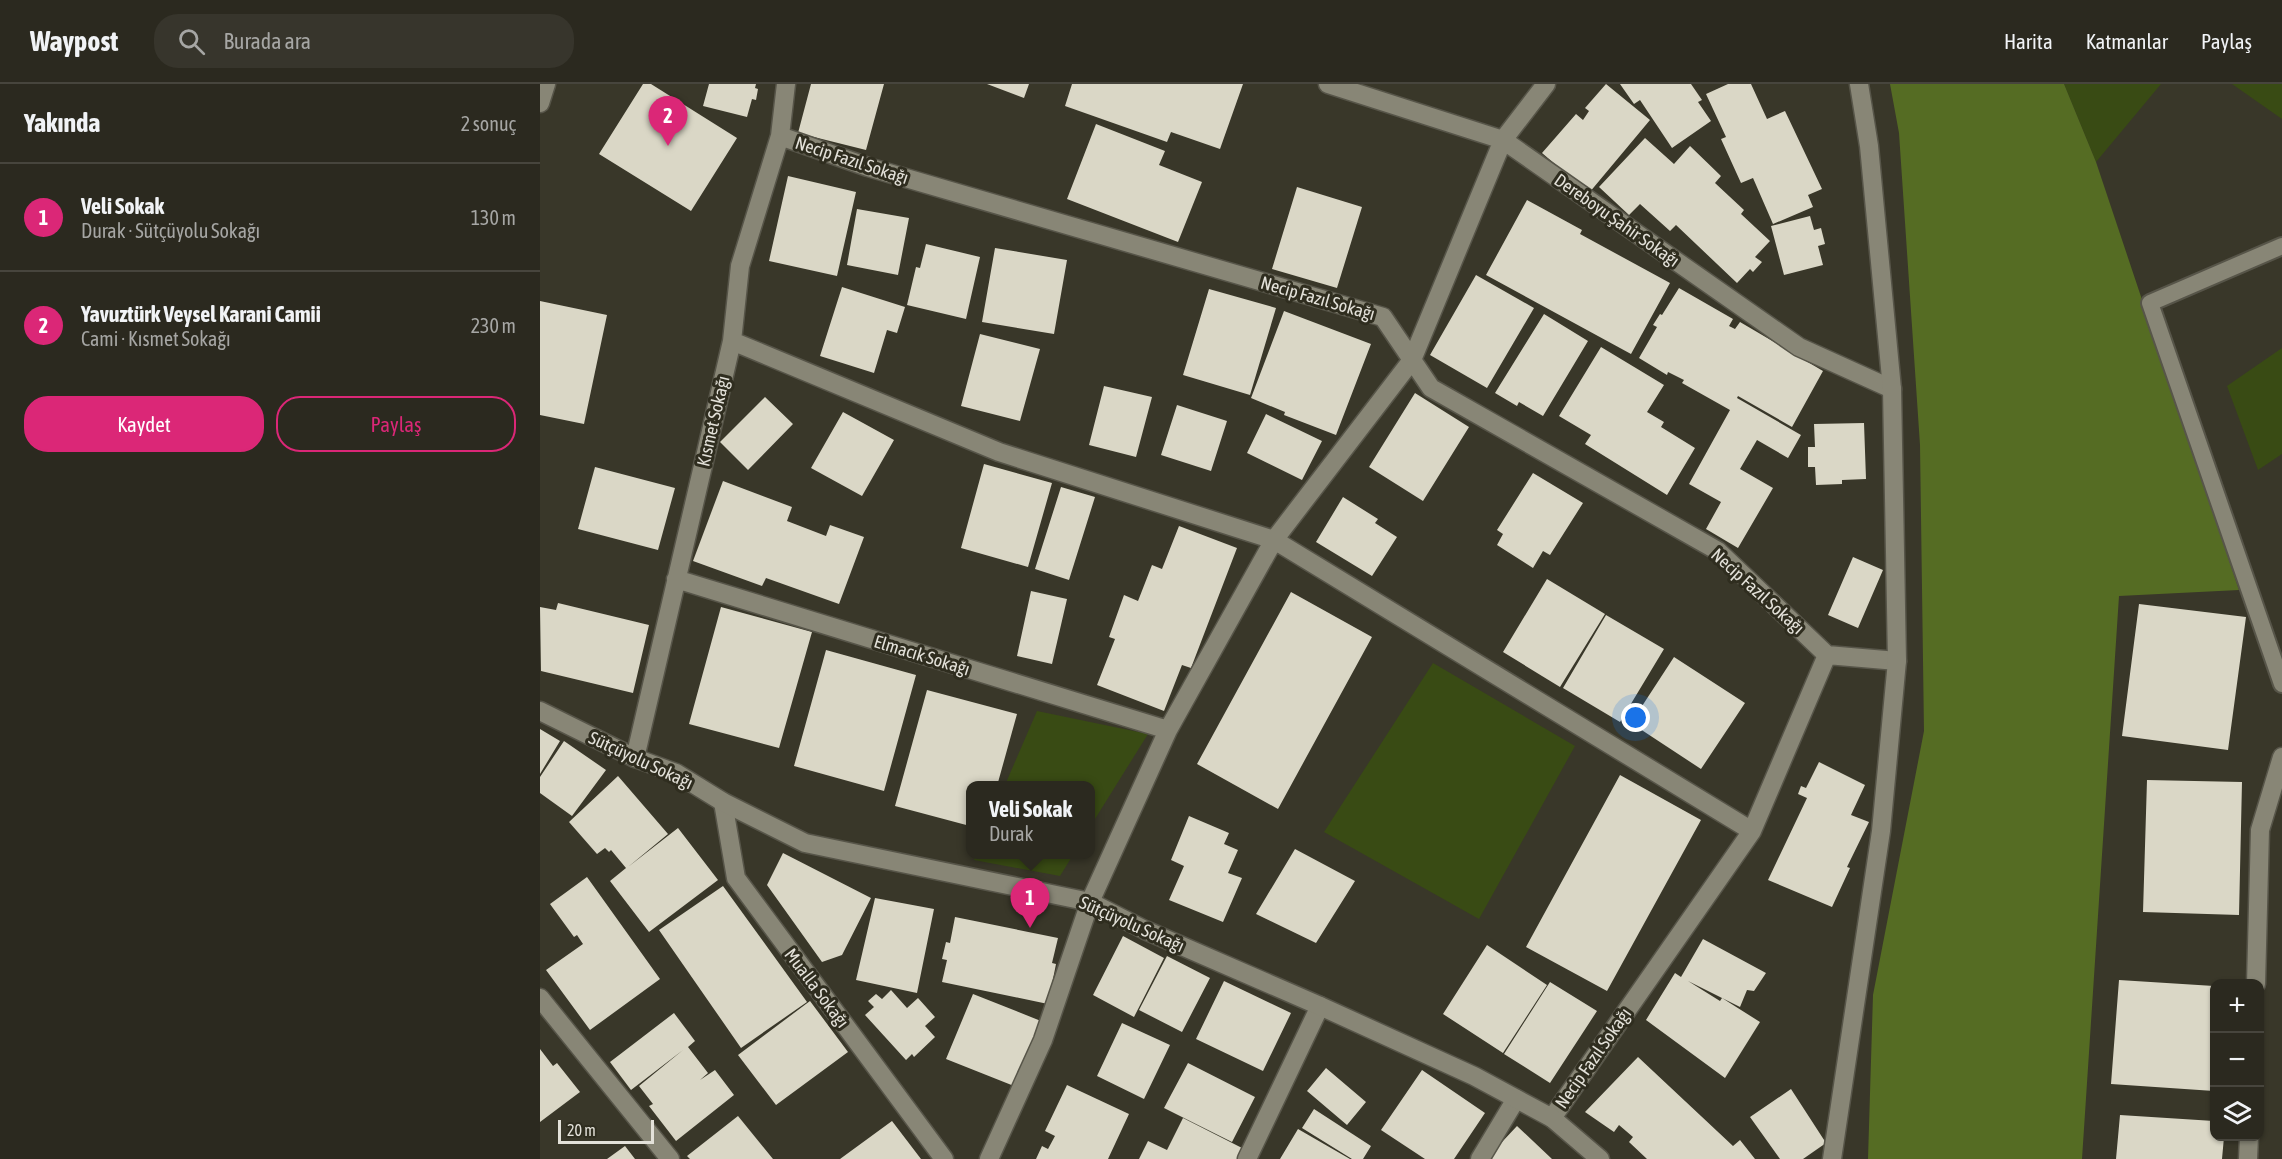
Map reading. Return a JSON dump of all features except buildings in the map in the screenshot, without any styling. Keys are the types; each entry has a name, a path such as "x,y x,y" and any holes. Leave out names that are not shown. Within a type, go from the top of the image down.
{"street":[{"path":"540,103 546,84"},
{"name":"Kısmet Sokağı","path":"635,758 732,341 740,266 780,136 786,84"},
{"name":"Dereboyu Şahir Sokağı","path":"1328,84 1503,140 1799,347 1892,389"},
{"path":"989,1159 1043,1040 1090,902 1168,730 1274,540 1412,360 1503,140 1546,84"},
{"path":"1832,1159 1881,831 1897,661 1892,389 1869,146 1859,84"},
{"name":"Necip Fazıl Sokağı","path":"780,136 879,171 1383,317 1431,388 1718,551 1827,655 1752,831 1552,1118"},
{"path":"732,341 999,452 1274,540 1752,831"},
{"name":"Elmacık Sokağı","path":"676,579 1168,730"},
{"path":"1827,655 1897,661"},
{"name":"Sütçüyolu Sokağı","path":"540,711 635,758 676,773 723,802 806,843 1090,902 1145,930 1474,1076 1552,1118 1600,1159"},
{"path":"2256,979 2260,830 2282,757"},
{"name":"Mualla Sokağı","path":"723,802 736,878 944,1159"},
{"path":"540,998 670,1159"},
{"path":"1247,1159 1320,1006"},
{"path":"1480,1159 1516,1100"},
{"path":"2248,1159 2249,1141"}],"lane":[{"path":"2282,246 2150,303 2282,684"}],"green space":[{"path":"1890,84 2064,84 2096,162 2239,590 2119,596 2082,1159 1868,1159 1873,995 1924,731 1920,445 1899,133"},
{"path":"2064,84 2161,84 2096,162"},
{"path":"2232,84 2282,84 2282,119"},
{"path":"2282,348 2282,454 2258,470 2227,386"},
{"path":"1433,663 1575,746 1479,919 1324,832"},
{"path":"1037,711 1148,734 1095,819 1095,781 1007,781"},
{"path":"974,859 1071,859 1060,876"}],"place":[{"name":"Yavuztürk Veysel Karani Camii","path":"668,146"},
{"name":"Veli Sokak","path":"1030,928"}]}
